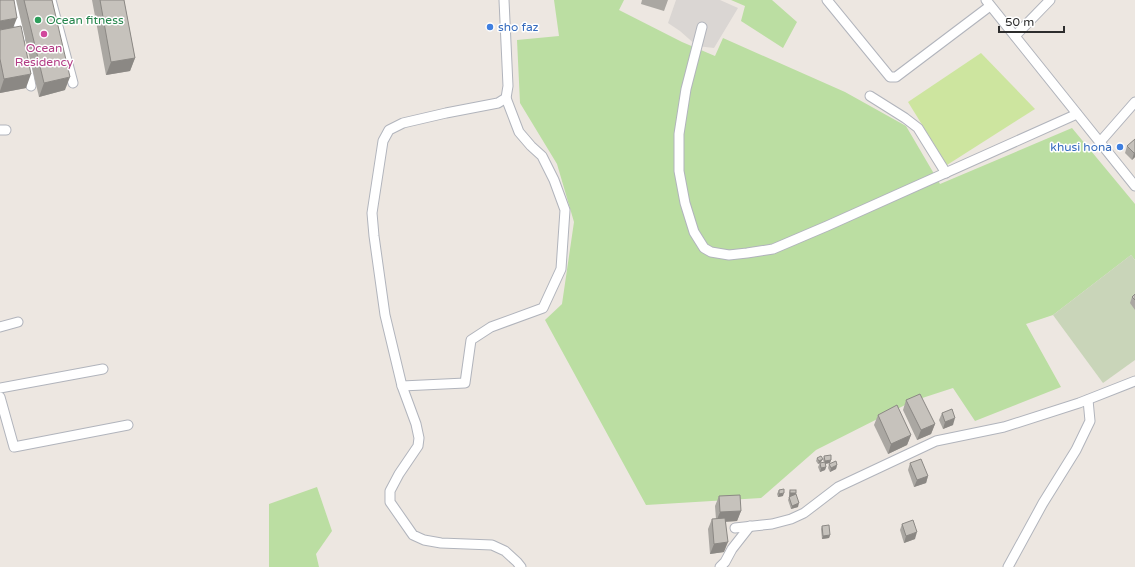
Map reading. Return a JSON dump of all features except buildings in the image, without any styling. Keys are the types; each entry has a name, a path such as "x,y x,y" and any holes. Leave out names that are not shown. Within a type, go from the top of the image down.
{"street":[{"path":"14,0 31,86"},
{"path":"51,0 73,83"},
{"path":"402,386 465,383 471,340 491,328 543,308 561,269 565,210 554,180 542,156 519,132 506,98 508,86 504,0"},
{"path":"827,0 890,77 896,77 988,3 1135,186"},
{"path":"1015,36 1050,0"},
{"path":"702,27 686,89 679,134 678,171 694,232 704,248 711,252 729,255 747,254 773,248 827,226 1077,114"},
{"path":"870,96 918,128 946,173"},
{"path":"506,98 498,102 403,123 389,130 383,141 372,213 385,315 402,386 416,424 419,438 418,446 399,474 390,491 390,502 413,535 424,540 441,543 492,545 505,551 521,567"},
{"path":"1100,142 1135,102"},
{"path":"0,327 18,322"},
{"path":"0,388 103,369"},
{"path":"735,528 772,524 792,519 804,513 838,487 936,441 1004,427 1088,400 1135,381"},
{"path":"0,397 14,447 128,425"},
{"path":"1008,567 1042,503 1076,450 1090,421 1088,400"},
{"path":"720,567 750,526"}],"green space":[{"path":"554,0 624,0 619,10 682,42 715,56 723,38 845,92 906,126 940,184 1072,128 1135,204 1135,260 1131,255 1053,315 1026,324 1061,387 975,421 953,388 913,401 816,450 761,498 646,505 545,320 562,304 574,222 557,164 520,103 517,40 559,36"},
{"path":"731,0 772,0 797,22 783,48 741,21 745,6"},
{"path":"981,53 1035,109 947,165 908,102"},
{"path":"1131,255 1135,260 1135,360 1103,383 1053,315"},
{"path":"317,487 332,531 316,554 319,567 269,567 269,504"}],"shaded area":[{"path":"676,0 720,0 738,8 714,48 697,46 668,23"}],"place":[{"name":"Ocean fitness","path":"38,20"},
{"name":"sho faz","path":"490,27"},
{"name":"Ocean Residency","path":"44,34"},
{"name":"khusi hona","path":"1120,147"}]}
